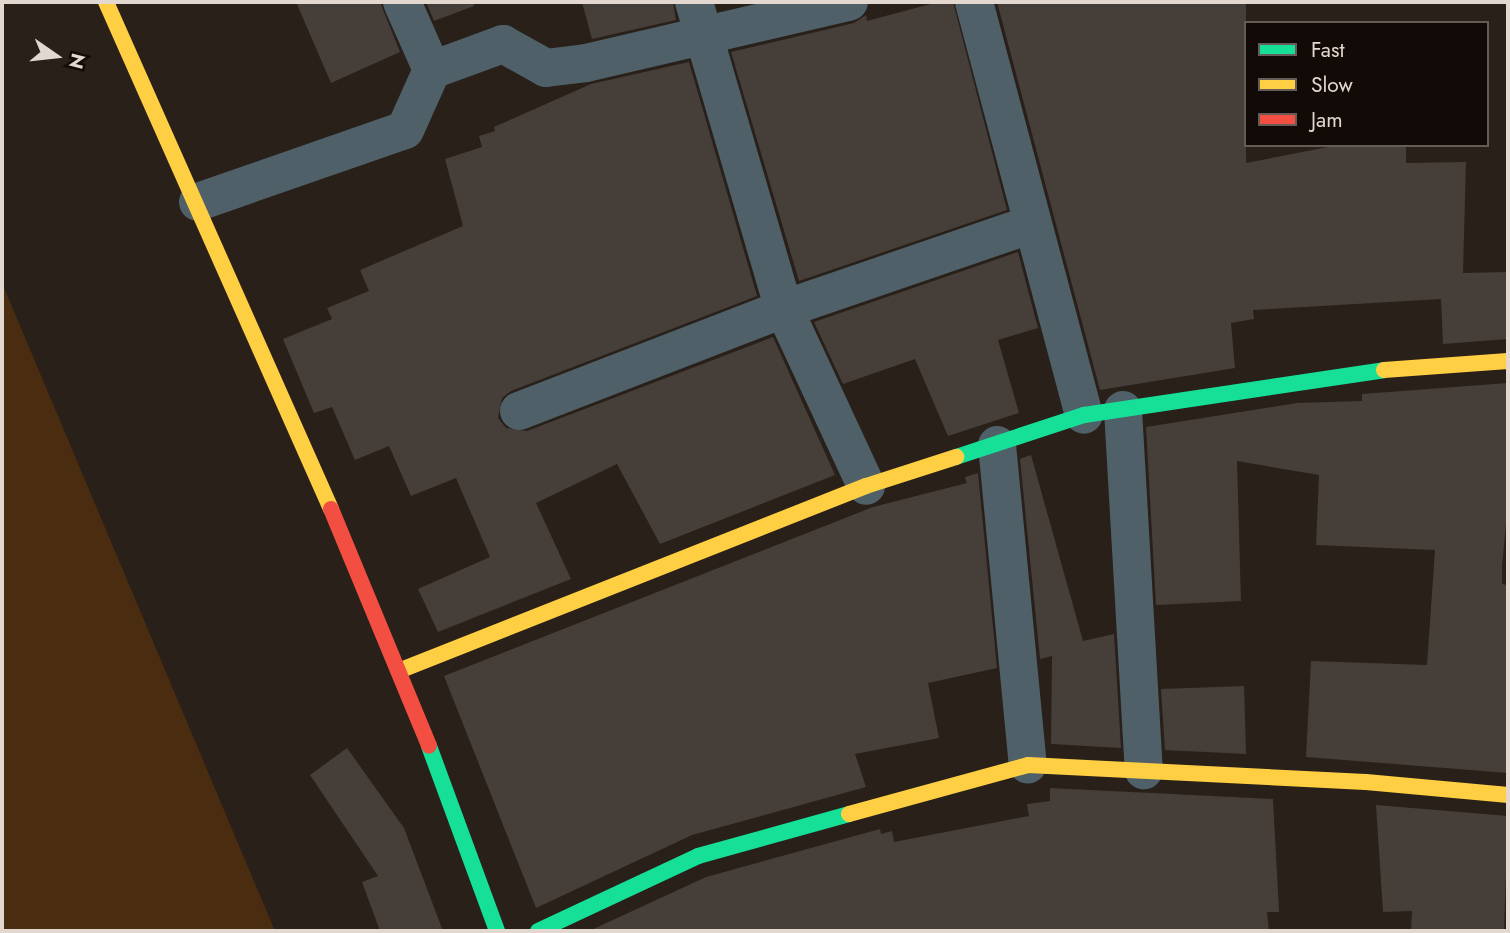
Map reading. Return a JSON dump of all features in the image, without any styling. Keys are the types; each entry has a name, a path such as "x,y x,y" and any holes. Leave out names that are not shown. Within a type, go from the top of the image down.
{"street":[{"path":"106,2 198,202 401,670 497,931"},
{"path":"402,2 432,70"},
{"path":"198,202 405,130 432,70 503,44 546,68 586,63 699,18 849,2"},
{"path":"974,2 1084,415"},
{"path":"699,18 784,309 866,486"},
{"path":"519,411 784,309 1032,224"},
{"path":"401,670 866,486 1084,415 1344,373 1508,360"},
{"path":"1123,410 1143,770"},
{"path":"997,445 1028,765"},
{"path":"538,931 698,856 1028,765 1508,794"}],"shaded area":[{"path":"2,283 275,931 2,931"}],"building":[{"path":"296,2 380,2 400,52 331,83"},
{"path":"426,2 473,2 474,6 434,21"},
{"path":"582,2 673,2 676,20 592,39"},
{"path":"938,2 953,2 1007,210 799,281 731,52 854,23 866,15 867,21"},
{"path":"997,2 1246,2 1246,163 1328,147 1406,147 1406,163 1466,162 1463,273 1508,272 1508,339 1443,344 1441,299 1253,310 1254,319 1231,323 1235,368 1100,390"},
{"path":"689,62 757,296 511,391 502,398 498,418 506,428 527,431 773,337 835,475 660,544 617,464 536,503 571,579 438,632 418,589 490,557 456,478 411,496 389,446 355,460 332,407 314,413 283,339 332,319 327,308 369,291 360,270 463,226 445,159 482,147 479,136 495,131 494,127 591,84"},
{"path":"1018,252 1038,328 998,340 1019,413 948,436 915,359 843,384 814,322"},
{"path":"1508,383 1508,503 1502,584 1508,585 1508,773 1306,757 1311,661 1427,665 1435,550 1316,545 1319,475 1237,461 1241,601 1156,605 1146,427 1297,403 1362,401 1362,394"},
{"path":"1031,455 1083,641 1114,634 1121,748 1051,744 1052,656 1040,659 1020,459"},
{"path":"978,473 997,668 928,683 939,738 855,754 866,787 692,835 536,908 444,676 873,507 967,483 965,477"},
{"path":"1244,686 1246,754 1165,750 1161,689"},
{"path":"347,748 404,828 443,931 380,931 362,882 378,876 310,775"},
{"path":"1050,788 1273,799 1279,912 1267,912 1269,931 589,931 706,877 880,829 881,834 892,831 894,842 1029,816 1027,804 1050,801"},
{"path":"1376,805 1508,816 1504,931 1411,931 1412,911 1383,912"}],"traffic: fast":[{"path":"956,457 1084,415 1384,370"},
{"path":"429,746 497,931"},
{"path":"538,931 698,856 849,814"}],"traffic: slow":[{"path":"106,2 331,509"},
{"path":"1384,370 1508,361"},
{"path":"401,670 866,486 956,457"},
{"path":"849,814 1028,765 1366,782 1508,795"}],"traffic: jam":[{"path":"331,509 429,746"}]}
